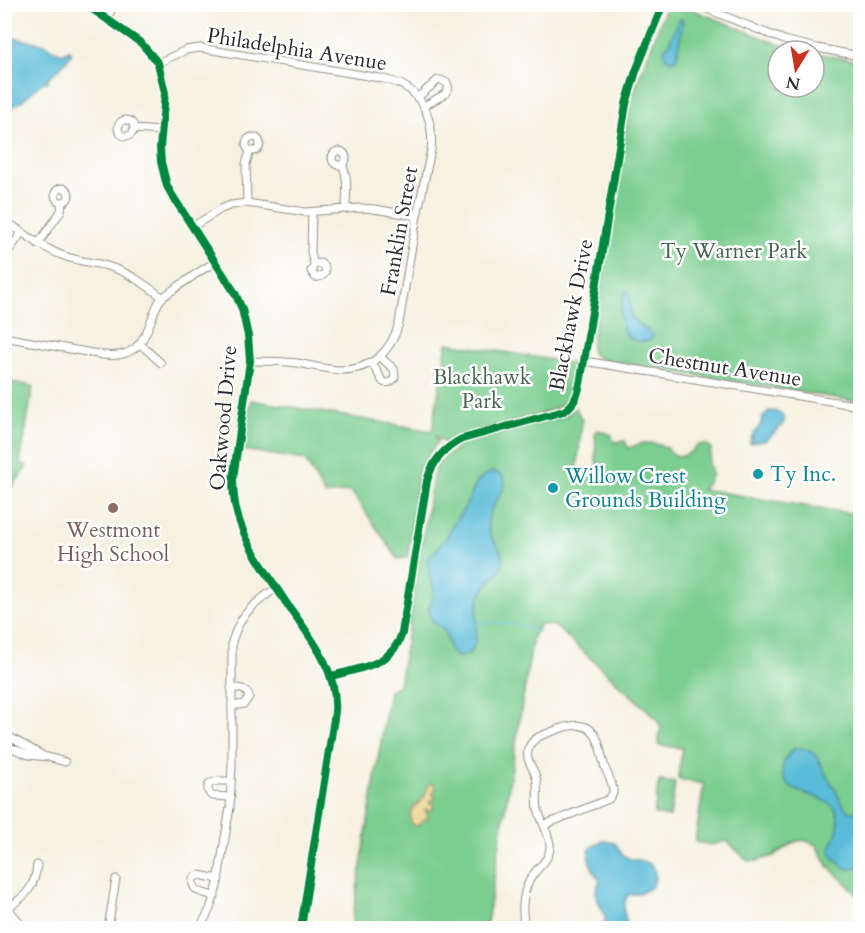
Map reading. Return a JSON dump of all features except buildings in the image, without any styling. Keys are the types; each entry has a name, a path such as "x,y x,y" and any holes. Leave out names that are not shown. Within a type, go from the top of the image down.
{"street":[{"path":"106,18 116,4"},
{"name":"Blackhawk Drive","path":"331,675 381,661 396,648 427,481 432,467 442,453 462,439 568,409 578,395 626,104 636,71 663,4"},
{"path":"695,4 784,40 861,56"},
{"name":"Oakwood Drive","path":"91,6 141,43 158,63 165,93 160,155 163,173 172,195 235,293 242,309 248,336 250,361 233,480 238,519 242,531 276,588 327,665 335,692 335,712 301,928"},
{"name":"Philadelphia Avenue","path":"158,63 186,50 207,49 380,78 401,84 412,92 424,106"},
{"path":"417,98 438,80 447,83 449,88 446,94 424,106"},
{"name":"Franklin Street","path":"380,357 395,336 399,323 432,142 431,125 424,106"},
{"path":"134,129 161,131"},
{"path":"247,203 246,164 250,151"},
{"path":"342,165 346,180 346,209"},
{"path":"38,244 61,211 62,202"},
{"path":"192,227 221,209 247,203 312,212 374,209 417,216"},
{"path":"312,212 311,252 314,265"},
{"path":"5,222 38,244 65,256 112,267 128,274 162,297"},
{"path":"4,252 11,248 22,232"},
{"path":"4,337 110,356 129,352 145,337 162,297 215,261"},
{"path":"140,344 161,363"},
{"path":"250,361 285,362 340,370 372,363 380,357 394,369 393,381 383,382 372,363"},
{"name":"Chestnut Avenue","path":"584,361 861,406"},
{"path":"200,928 215,896 231,797 232,642 238,624 250,608 276,588"},
{"path":"231,688 245,690 249,697 244,704 232,706"},
{"path":"525,928 522,910 526,889 534,873 546,860 549,850 549,841 538,807 537,780 527,757 528,748 536,739 565,726 575,724 585,727 598,741 613,787 613,794 609,799 544,825"},
{"path":"4,734 44,757"},
{"path":"4,745 29,755 65,762"},
{"path":"231,781 213,781 208,788 212,796 231,797"},
{"path":"24,928 7,905 27,893 35,879 37,865"},
{"path":"215,896 197,891 192,882 193,878 199,875 219,879"},
{"path":"108,928 116,879"}],"green space":[{"name":"Ty Warner Park","path":"669,5 681,5 766,39 766,99 826,99 826,55 860,61 860,402 600,359 592,353 627,121 636,86"},
{"name":"Blackhawk Park","path":"447,343 578,364 575,382 568,400 550,411 466,434 446,444 434,434 438,441 419,469 408,557 398,559 351,491 325,495 305,460 243,450 251,400 432,431"},
{"path":"5,381 33,386 20,464 26,465 26,468 5,496"},
{"path":"576,408 582,421 577,468 606,473 606,469 597,465 596,461 595,433 597,430 612,435 614,442 625,441 628,448 641,443 651,443 666,448 677,456 687,454 698,445 706,445 711,449 709,465 712,472 707,484 701,489 860,515 860,901 855,892 829,867 816,845 810,842 803,840 794,842 773,856 748,861 728,842 712,845 695,842 704,784 678,779 682,748 658,745 661,727 656,718 555,626 540,624 533,636 486,928 351,928 389,691 399,685 433,476 438,465 446,456 463,444 566,415"},
{"path":"659,781 675,783 670,817 654,814"}],"sand":[{"path":"432,783 436,787 432,793 436,798 429,802 434,808 425,809 428,818 415,826 411,822 411,811 423,799 428,785"}],"water":[{"path":"680,19 683,21 677,57 675,60 668,60 664,50"},
{"path":"5,36 45,44 62,54 69,50 72,53 48,78 48,82 43,82 5,112"},
{"path":"628,290 632,317 652,334 651,340 632,339 622,328 622,302 624,293"},
{"path":"769,411 780,413 784,423 767,440 750,443 763,417"},
{"path":"491,472 501,475 505,481 490,512 488,523 490,534 501,551 503,561 499,572 491,580 479,601 474,646 466,656 456,657 451,652 444,630 430,617 429,608 434,594 429,576 428,559 447,537 477,482"},
{"path":"796,748 808,750 816,756 847,810 854,813 860,807 860,865 856,868 849,869 842,865 831,852 830,848 838,824 835,809 820,799 793,789 783,776 785,760"},
{"path":"604,841 615,843 626,857 645,861 654,869 655,880 651,888 628,895 626,899 624,912 629,928 600,928 606,919 596,896 600,880 592,867 589,850"}],"waterway":[{"path":"476,625 482,623 508,624 540,632"}],"cycle path":[{"path":"85,4 141,43 158,63 165,93 160,148 167,186 235,293 242,309 248,336 250,361 233,479 238,516 252,549 321,654 332,682 335,712 301,928"},
{"path":"331,676 374,664 391,653 397,644 402,633 427,481 440,456 462,439 564,411 570,407 577,396 626,104 636,71 663,4"}],"place":[{"name":"Ty Inc.","path":"758,474"},
{"name":"Willow Crest Grounds Building","path":"553,488"},
{"name":"Westmont High School","path":"113,508"}]}
